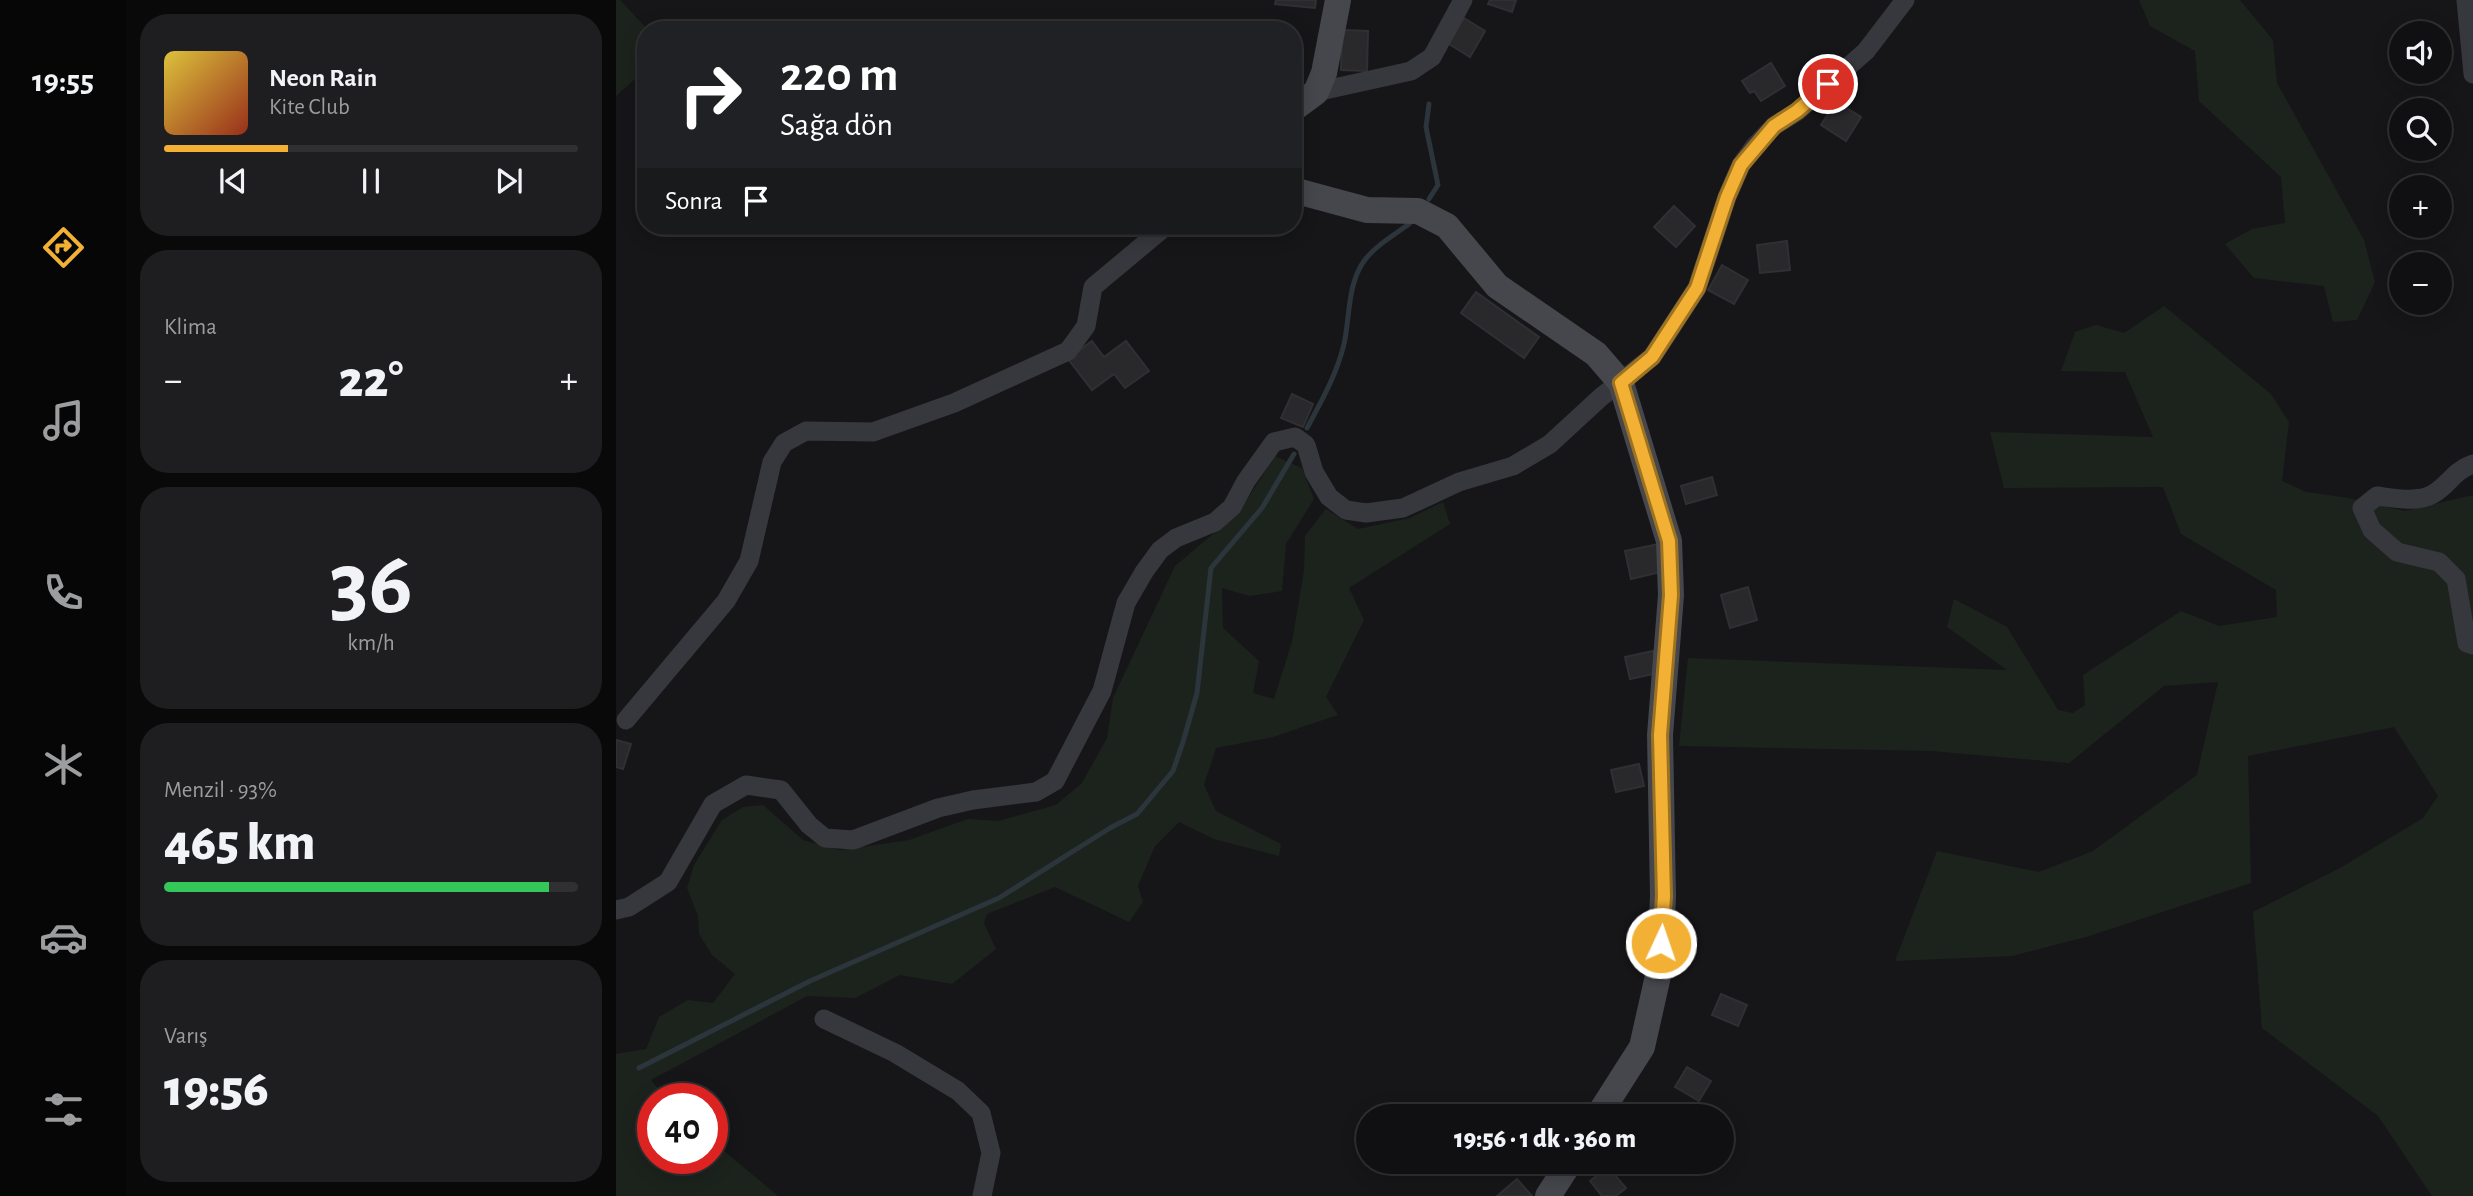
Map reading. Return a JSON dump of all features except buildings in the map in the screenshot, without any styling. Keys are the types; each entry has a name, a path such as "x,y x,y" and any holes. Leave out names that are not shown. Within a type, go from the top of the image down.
{"street":[{"path":"1316,92 1324,73 1338,0"},
{"path":"1302,102 1316,92 1411,71 1432,57 1463,0"},
{"path":"616,909 629,907 668,882 713,804 746,785 780,790 809,825 825,838 853,840 925,812 973,800 1036,792 1055,780 1102,691 1126,603 1143,572 1160,551 1176,538 1215,522 1232,507 1246,481 1274,442 1295,436 1306,445 1314,472 1329,497 1346,510 1366,513 1403,508 1459,482 1514,466 1550,444 1601,397 1652,357 1697,288 1727,197 1741,165 1754,147 1774,126 1797,111 1866,51 1905,0"},
{"path":"2466,0 2473,74"},
{"path":"1302,193 1367,210 1418,211 1447,226 1497,286 1596,354 1621,383 1669,541 1671,595 1660,735 1664,896 1660,967 1642,1047 1606,1104"},
{"path":"626,720 726,601 750,561 772,461 784,443 806,431 873,432 954,403 1068,351 1086,326 1093,287 1155,235"},
{"path":"2473,464 2459,468 2432,494 2402,500 2377,496 2362,509 2372,530 2397,552 2440,562 2456,579 2467,643 2473,645"},
{"path":"824,1020 895,1053 958,1091 981,1113 991,1153 982,1196"},
{"path":"1548,1196 1562,1174"}],"shaded area":[{"path":"616,0 620,0 640,21 637,21 637,77 616,96"},
{"path":"2139,0 2240,0 2273,40 2277,83 2364,240 2375,282 2357,320 2333,322 2324,286 2254,278 2225,244 2252,229 2285,223 2281,177 2199,101 2195,51 2150,26"},
{"path":"2164,306 2271,394 2289,422 2282,481 2306,492 2349,498 2404,511 2473,495 2473,1196 2432,1196 2378,1116 2262,1028 2253,912 2340,868 2423,818 2438,796 2394,727 2248,756 2251,883 2086,937 2012,956 1895,961 1937,851 2039,872 2093,851 2197,775 2218,682 2164,686 2069,763 1932,751 1679,746 1688,658 2007,670 1947,627 1954,599 2007,627 2058,710 2073,713 2085,705 2083,675 2181,611 2219,626 2277,617 2276,590 2181,534 2163,487 2004,488 1990,432 2153,437 2125,372 2061,371 2075,332 2096,325 2124,333"},
{"path":"1275,456 1302,468 1314,499 1286,544 1282,591 1250,596 1222,588 1223,628 1259,661 1253,693 1274,699 1292,642 1304,571 1305,536 1326,509 1358,529 1410,518 1443,502 1450,524 1349,588 1364,620 1326,697 1338,715 1273,737 1216,748 1204,785 1216,811 1281,844 1279,856 1214,839 1179,822 1155,846 1138,886 1143,902 1129,922 1055,887 987,914 984,923 996,949 952,984 900,975 855,998 807,996 651,1080 654,1083 637,1083 637,1174 728,1174 728,1154 778,1196 616,1196 616,1054 646,1049 659,1017 688,1000 713,1003 735,974 712,955 699,934 698,916 687,888 694,865 722,820 743,807 763,805 803,840 840,850 909,840 968,819 998,821 1056,805 1082,783 1107,738 1113,698 1175,566 1239,512"}],"waterway":[{"path":"1429,104 1426,127 1438,185 1429,199"},
{"path":"1307,428 1328,388 1341,355 1352,291 1359,270 1374,250 1409,224"},
{"path":"639,1068 810,981 999,898 1137,814 1173,771 1183,742 1197,693 1211,568 1262,508 1294,454"}],"route":[{"path":"1661,943 1664,896 1660,735 1671,595 1669,541 1621,383 1652,357 1697,288 1727,197 1741,165 1774,126 1797,111 1828,84"}]}
